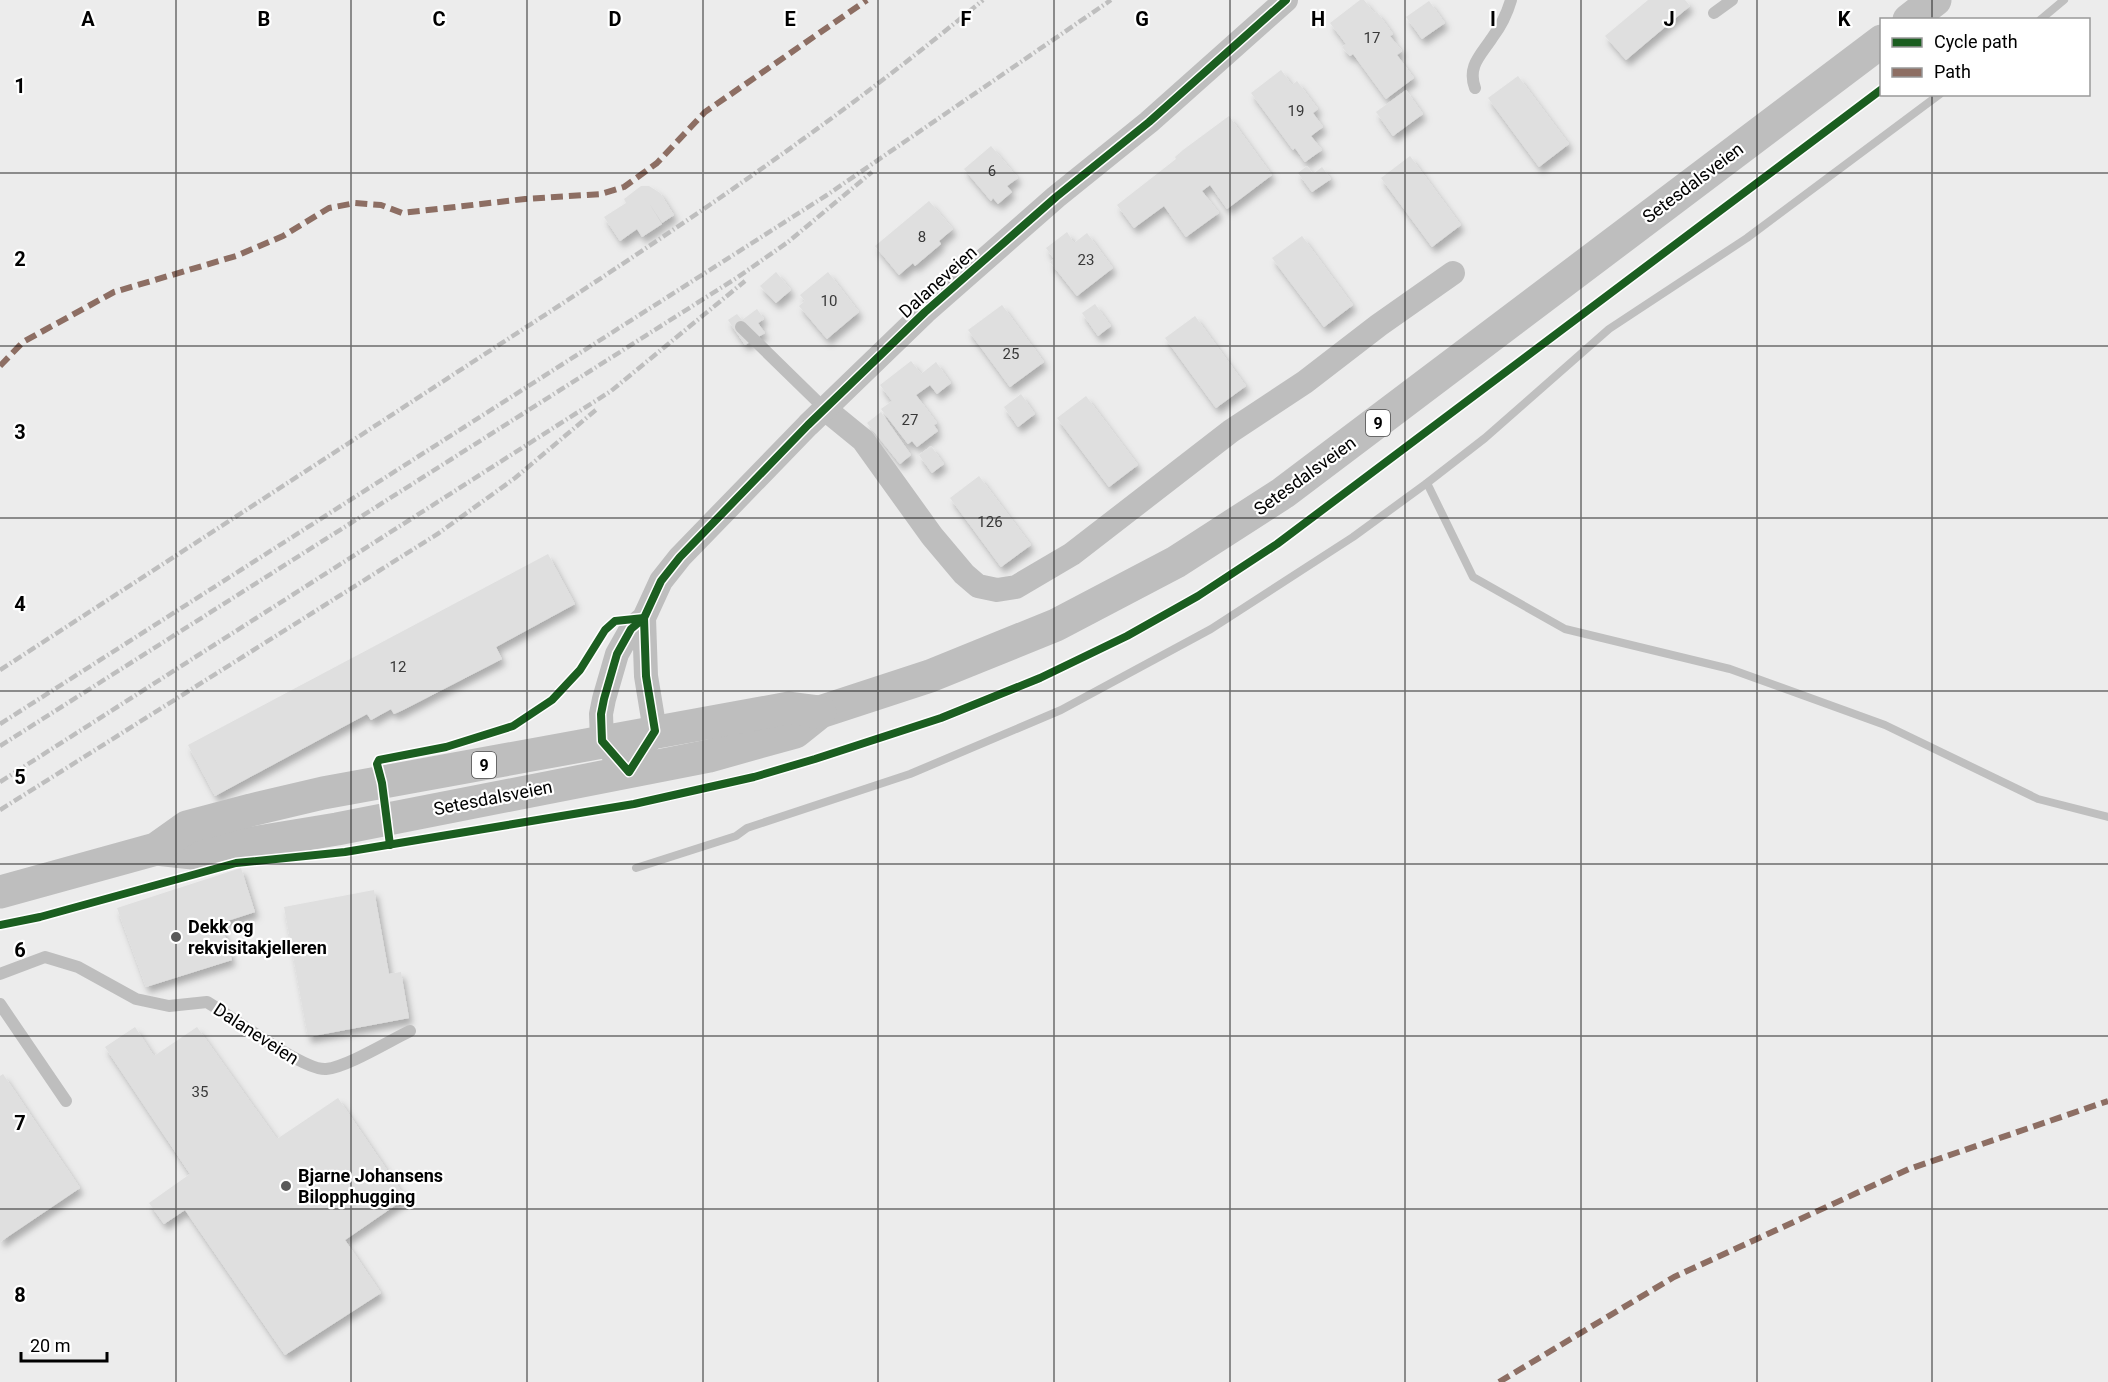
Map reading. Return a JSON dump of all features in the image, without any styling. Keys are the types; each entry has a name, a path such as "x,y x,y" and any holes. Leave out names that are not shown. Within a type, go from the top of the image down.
{"highway":[{"path":"1912,18 1935,0"},
{"name":"Setesdalsveien","path":"156,849 193,853 337,829 709,756 795,732 820,712 930,676 1056,625 1140,582 1224,532 1374,426 1880,42"},
{"name":"Setesdalsveien","path":"0,892 156,849 187,827 323,793 789,708 820,712"}],"street":[{"name":"Dalaneveien","path":"602,741 601,714 617,654 631,629 644,618 661,581 681,557 825,409 925,312 1056,197 1149,122 1286,0"},
{"path":"825,409 862,440 964,574 978,586 997,590 1016,587 1072,554 1231,431 1305,382 1378,325 1453,273"},
{"name":"Dalaneveien","path":"644,618 646,676 655,731"},
{"path":"602,741 629,772 655,731"}],"lane":[{"path":"1474,88 1471,71 1477,56 1506,17 1511,0"},
{"path":"1714,14 1732,0"},
{"path":"741,327 825,409"},
{"name":"Dalaneveien","path":"0,974 45,957 78,967 136,999 169,1006 207,1002 300,1064 325,1069 358,1057 410,1031"},
{"path":"0,1004 66,1101"}],"shaded area":[{"path":"0,0 2108,0 2108,1382 0,1382"}],"building":[{"path":"1360,0 1364,0 1374,13 1377,12 1393,34 1390,36 1402,51 1397,55 1414,78 1386,99 1353,54 1350,56 1342,47 1346,44 1330,23"},
{"path":"1648,0 1685,0 1690,6 1626,60 1605,36"},
{"path":"1429,1 1445,23 1422,39 1406,17"},
{"path":"1281,70 1292,85 1297,81 1318,109 1313,113 1323,127 1311,136 1322,150 1305,162 1295,148 1293,150 1251,93"},
{"path":"1518,76 1569,144 1539,167 1488,98"},
{"path":"1406,90 1423,114 1393,136 1376,112"},
{"path":"1229,116 1272,175 1227,209 1210,185 1202,191 1219,213 1186,237 1164,206 1134,228 1117,205 1176,159 1175,157 1183,150"},
{"path":"991,146 1018,178 1007,186 1012,192 998,204 993,198 991,201 964,169"},
{"path":"1410,156 1461,225 1432,247 1381,178"},
{"path":"1307,166 1313,174 1322,167 1331,179 1312,192 1298,173"},
{"path":"641,186 649,186 660,193 674,215 662,223 649,203 662,224 642,237 637,229 620,241 604,217 626,203 624,199"},
{"path":"929,201 953,229 939,241 941,244 915,266 913,263 899,275 875,246"},
{"path":"1067,232 1074,243 1087,233 1113,268 1077,296 1050,262 1054,259 1046,248"},
{"path":"1302,236 1353,305 1324,327 1272,258"},
{"path":"776,272 791,290 776,303 760,286"},
{"path":"828,272 859,312 827,339 799,306 805,301 800,295"},
{"path":"1095,304 1111,326 1098,336 1082,313"},
{"path":"1002,305 1044,362 1010,387 968,330"},
{"path":"757,309 764,319 758,323 765,333 745,345 728,320 737,314 742,320"},
{"path":"1195,316 1246,386 1216,408 1165,338"},
{"path":"911,361 921,374 936,362 951,383 937,394 930,385 916,395 937,423 934,425 938,431 917,447 912,441 908,444 881,409 892,401 880,385"},
{"path":"1021,394 1035,414 1018,427 1004,407"},
{"path":"1086,396 1138,465 1109,487 1057,418"},
{"path":"881,412 911,455 900,464 867,423"},
{"path":"931,446 944,464 932,473 919,455"},
{"path":"979,476 1031,545 1001,567 950,498"},
{"path":"548,554 575,604 496,647 502,659 394,714 391,709 371,720 367,714 215,796 188,745"},
{"name":"Dekk og rekvisitakjelleren","path":"241,868 255,912 221,923 232,960 146,987 117,908"},
{"path":"374,890 389,974 401,972 409,1018 308,1037 284,907"},
{"name":"Bjarne Johansens Bilopphugging","path":"135,1027 154,1056 197,1027 277,1139 338,1098 406,1198 345,1240 381,1293 285,1355 185,1210 164,1224 149,1203 190,1174 105,1047"},
{"path":"3,1074 80,1188 0,1242 0,1076"}],"waterway":[{"path":"2042,18 2064,0"},
{"path":"636,868 736,836 747,828 910,774 1061,710 1211,629 1353,537 1427,483 1485,438 1609,329 1747,238 1937,96"},
{"path":"1427,483 1473,577 1565,629 1730,669 1885,725 2038,799 2108,817"}],"railway":[{"path":"0,670 537,320 733,189 860,97 983,0"},
{"path":"0,724 827,195 1111,0"},
{"path":"0,746 738,277 788,242 872,172"},
{"path":"0,782 611,391 745,281"},
{"path":"0,810 439,533 515,478 597,409"}],"marked path":[{"path":"0,366 23,342 114,292 236,256 283,236 329,208 355,203 381,205 402,213 525,199 601,194 624,187 657,163 705,112 867,0"},
{"path":"1499,1382 1674,1277 1909,1169 2108,1101"}],"cycle path":[{"path":"644,618 646,676 655,731 629,772 602,741 601,714 604,699 617,654 631,629 644,618 661,581 680,557 808,425 925,312 1056,197 1149,122 1286,0"},
{"path":"0,925 40,917 236,863 345,852 634,804 754,777 941,718 1040,678 1127,636 1198,596 1277,544 1880,91"},
{"path":"390,845 382,783 377,764 379,760 446,747 513,726 552,700 580,670 605,630 615,621 644,618"}],"place":[{"name":"Dekk og rekvisitakjelleren","path":"176,937"},
{"name":"Bjarne Johansens Bilopphugging","path":"286,1186"}]}
